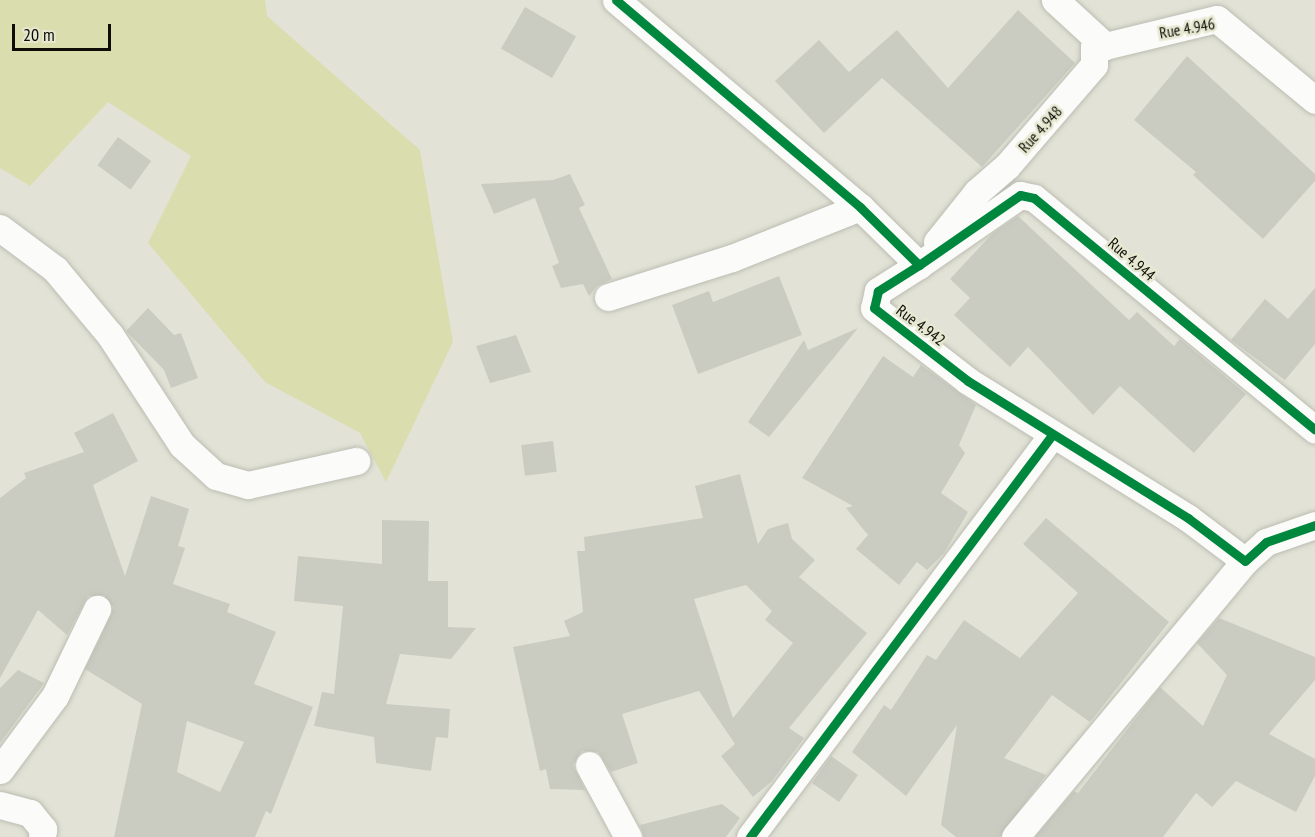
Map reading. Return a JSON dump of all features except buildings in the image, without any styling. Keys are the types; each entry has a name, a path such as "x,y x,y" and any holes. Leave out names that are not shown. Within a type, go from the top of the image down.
{"street":[{"path":"616,0 860,207 919,265"},
{"path":"1055,0 1105,46"},
{"name":"Rue 4.946","path":"1105,46 1217,19 1315,100"},
{"name":"Rue 4.948","path":"919,265 977,192 1007,166 1094,65 1094,47 1105,46"},
{"name":"Rue 4.944","path":"919,265 1020,195 1034,198 1315,430"},
{"path":"608,297 732,258 860,207"},
{"path":"0,228 56,269 110,335 182,445 216,476 248,485 356,461"},
{"name":"Rue 4.942","path":"919,265 878,291 874,308 968,381 1188,518 1245,561"},
{"path":"750,837 1052,435"},
{"path":"1015,837 1245,561 1266,542 1315,525"},
{"path":"0,770 55,696 97,609"},
{"path":"589,765 628,837"},
{"path":"0,804 30,813 43,829 42,837"}],"green space":[{"path":"0,0 265,0 267,16 420,150 453,342 386,482 360,433 265,382 148,243 191,156 108,102 30,186 0,168"}],"cycle path":[{"path":"616,0 860,207 919,265 878,291 874,308 968,381 1188,518 1245,561 1266,542 1315,525"},
{"path":"919,265 1020,195 1034,198 1315,430"},
{"path":"750,837 1052,435"}]}
